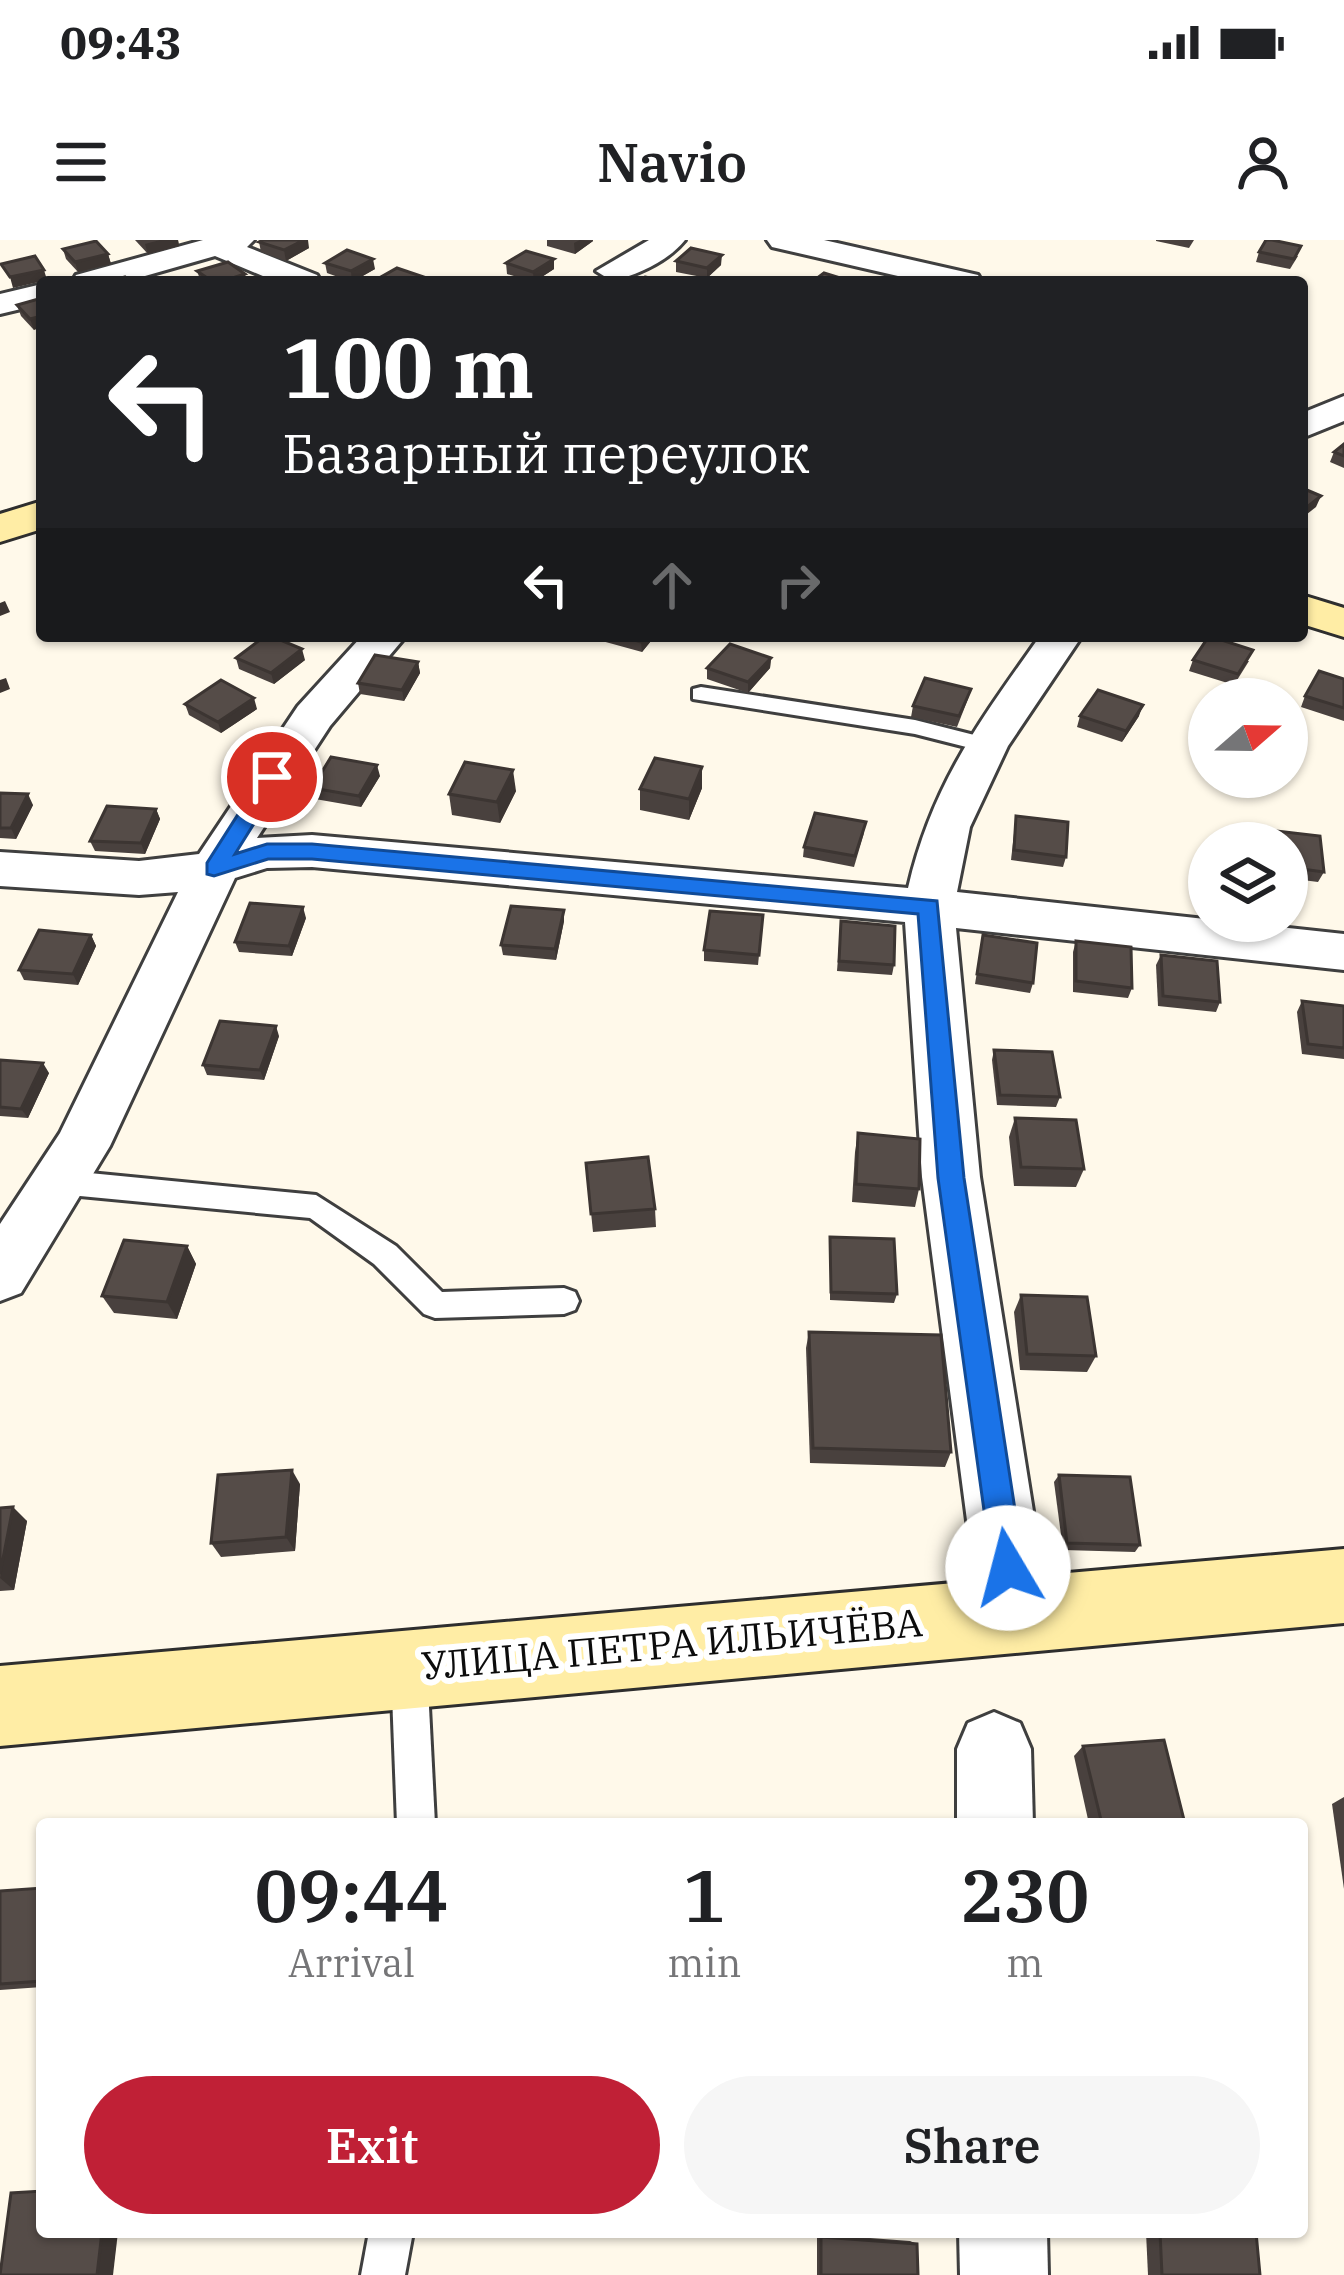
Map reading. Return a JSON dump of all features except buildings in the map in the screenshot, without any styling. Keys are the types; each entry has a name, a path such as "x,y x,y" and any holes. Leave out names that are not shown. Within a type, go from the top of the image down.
{"main road":[{"path":"0,529 36,516"},
{"path":"1308,611 1344,623"},
{"name":"УЛИЦА ПЕТРА ИЛЬИЧЁВА","path":"0,1706 1344,1586"}],"street":[{"path":"608,276 644,240"},
{"path":"609,276 669,240"},
{"path":"783,240 940,276"},
{"path":"110,276 230,244 293,276"},
{"path":"0,304 36,295"},
{"path":"1308,390 1344,405"},
{"path":"1308,424 1344,405"},
{"path":"1,1271 59,1182 139,1031 214,868 314,716 380,642"},
{"path":"1014,1612 951,1178 929,907 946,827 986,745 1057,642"},
{"path":"0,869 139,878 214,868 267,852 312,851 929,907 1344,952"},
{"path":"994,1749 995,1818"},
{"path":"1003,2238 1004,2275"}],"lane":[{"path":"701,694 915,728 986,745"},
{"path":"59,1182 316,1207 385,1256 436,1305 564,1301"},
{"path":"409,1668 416,1818"},
{"path":"382,2275 390,2238"}],"route":[{"path":"272,777 214,868 267,852 312,851 929,907 951,1178 1008,1568"}]}
